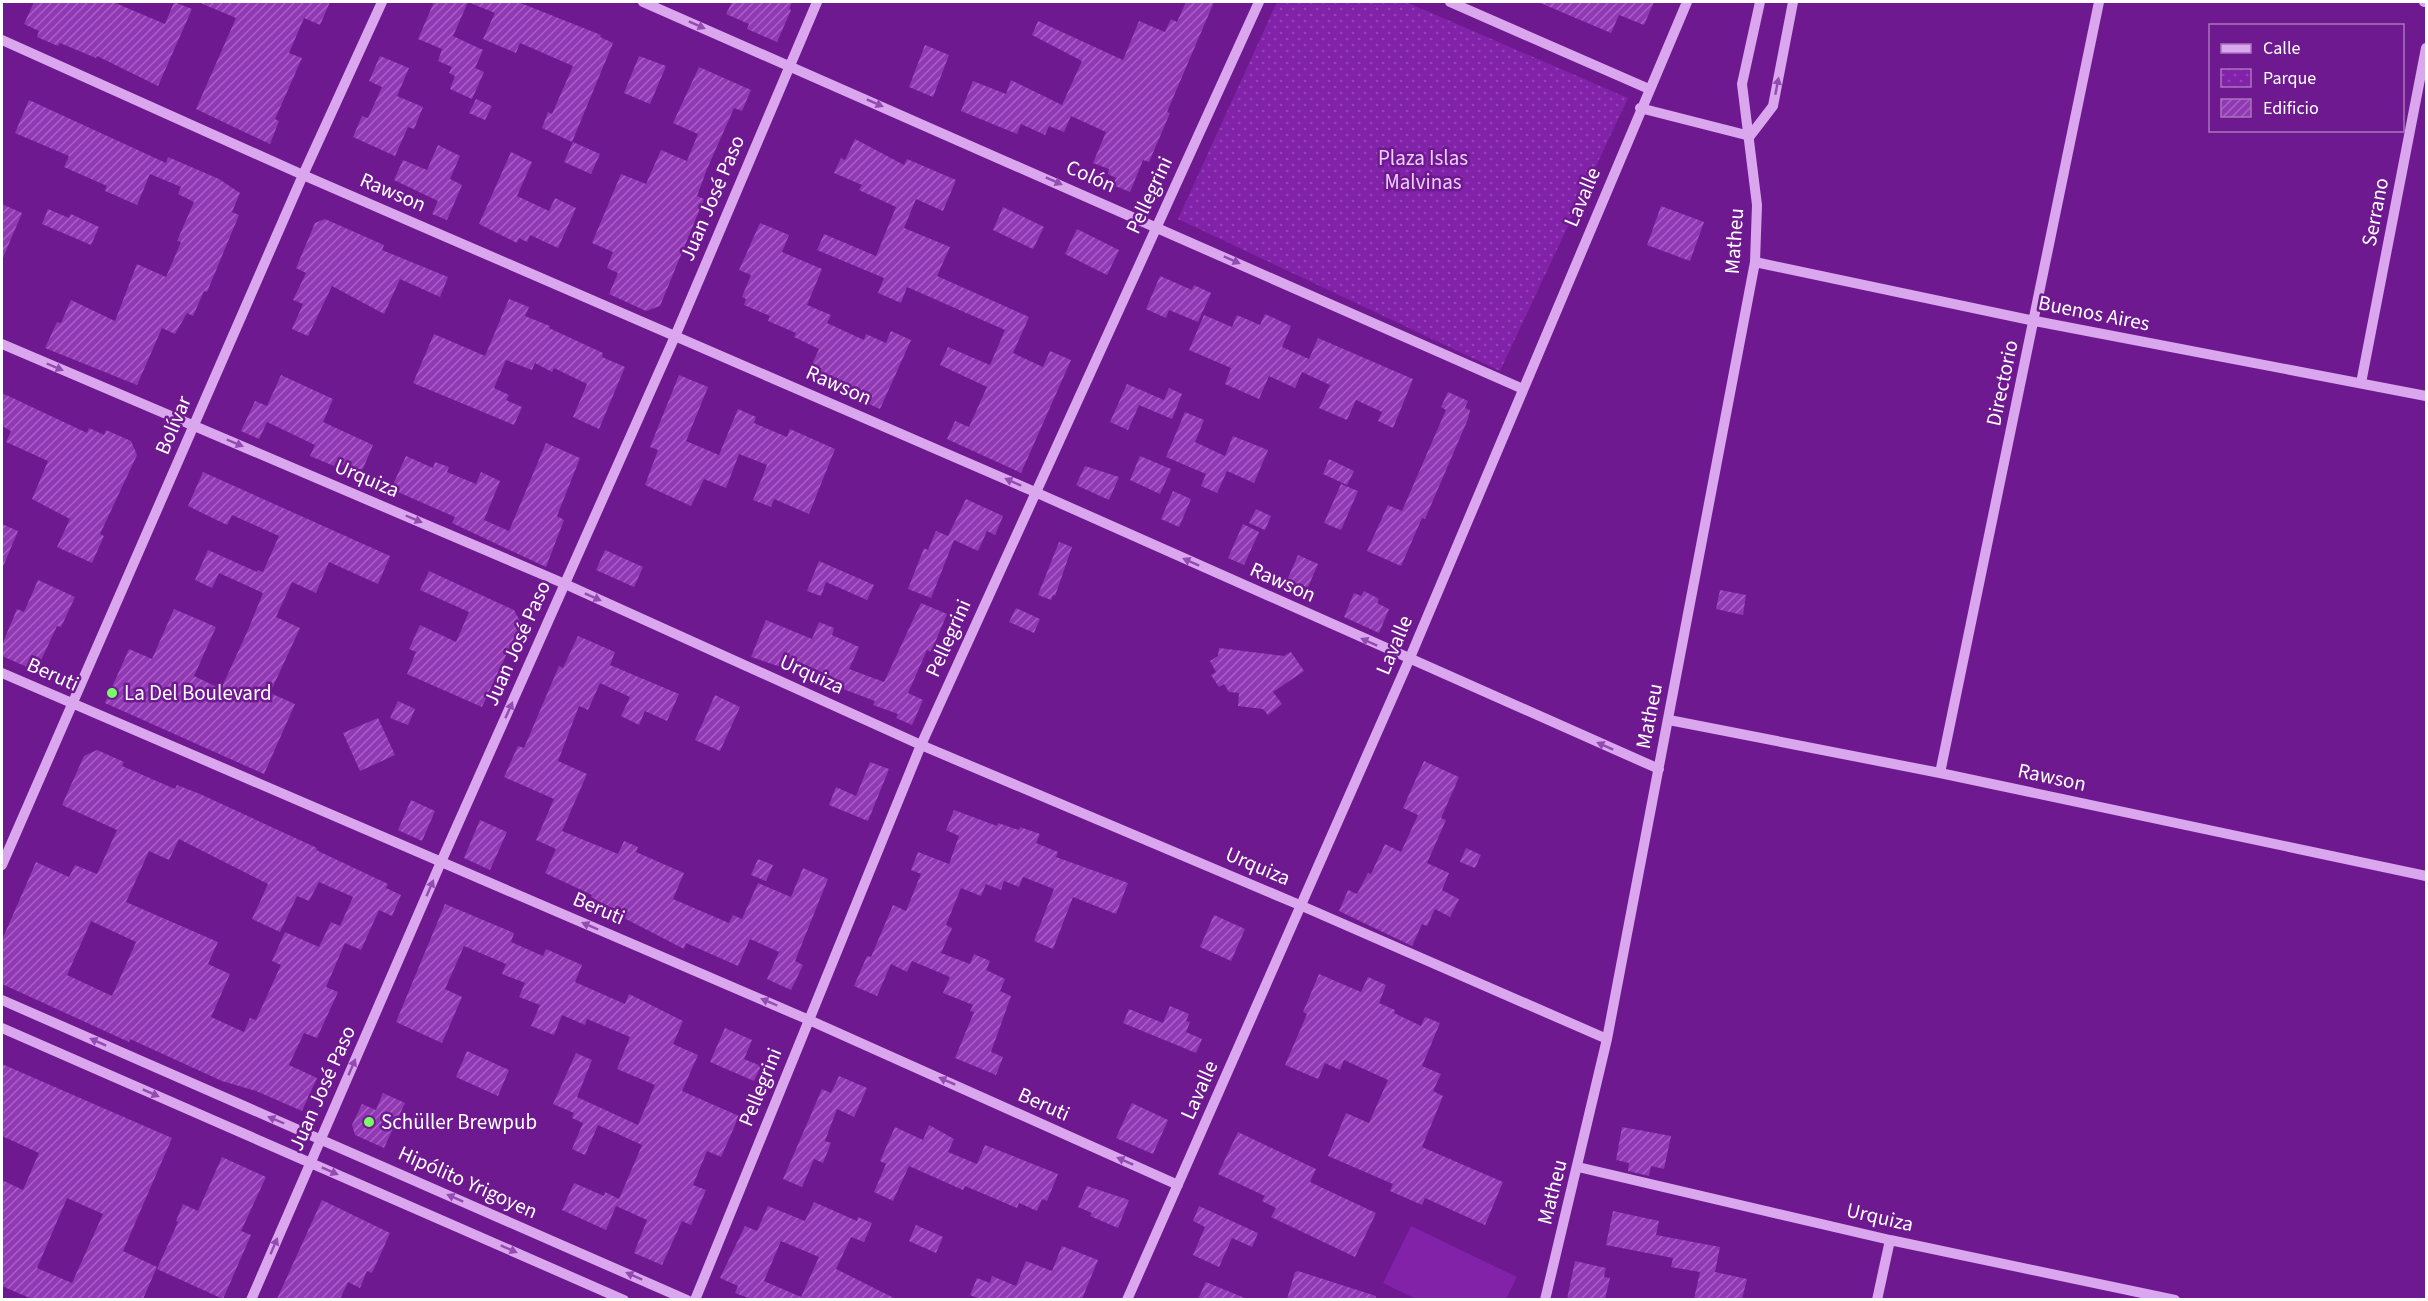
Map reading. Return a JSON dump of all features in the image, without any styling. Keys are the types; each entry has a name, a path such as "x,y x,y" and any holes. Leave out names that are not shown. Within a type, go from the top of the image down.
{"street":[{"name":"Bolívar","path":"2,865 303,175 382,2"},
{"name":"Colón","path":"643,2 1157,226 1523,389"},
{"name":"Juan José Paso","path":"251,1299 441,862 676,334 817,2"},
{"name":"Pellegrini","path":"694,1299 921,745 1259,2"},
{"path":"1449,2 1649,89"},
{"name":"Lavalle","path":"1127,1299 1409,660 1640,108 1687,2"},
{"name":"Matheu","path":"1545,1299 1607,1039 1755,262 1757,205 1742,84 1760,2"},
{"path":"1640,108 1750,136 1773,106 1793,2"},
{"name":"Directorio","path":"1940,773 2100,2"},
{"name":"Rawson","path":"2,40 303,175 676,334 1659,769"},
{"name":"Serrano","path":"2361,383 2427,48"},
{"name":"Buenos Aires","path":"1755,262 2035,321 2427,396"},
{"name":"Urquiza","path":"2,344 565,584 921,745 1302,906 1607,1039"},
{"name":"Beruti","path":"2,673 809,1020 1178,1185"},
{"name":"Rawson","path":"1669,720 1940,773 2427,876"},
{"name":"Hipólito Yrigoyen","path":"2,1000 687,1299"},
{"path":"2,1028 624,1299"},
{"name":"Urquiza","path":"1578,1167 1890,1240 2175,1299"},
{"path":"1877,1299 1890,1240"}],"green space":[{"name":"Plaza Islas Malvinas","path":"1277,2 1406,2 1628,98 1500,371 1178,219"},
{"path":"1411,1226 1517,1277 1506,1299 1416,1299 1383,1283"}],"building":[{"path":"34,2 113,2 165,24 174,2 192,9 158,86 97,56 96,58 60,43 58,46 37,37 39,31 24,24"},
{"path":"198,2 330,2 320,25 304,18 289,53 302,58 275,119 279,121 270,144 196,109 236,18"},
{"path":"434,2 468,2 453,36 483,50 475,68 484,72 472,99 450,89 455,76 449,73 452,67 438,61 442,49 418,39"},
{"path":"468,2 518,2 601,35 600,37 613,43 572,142 542,128 548,112 552,114 573,66 520,43 516,53 483,39 495,13"},
{"path":"732,2 792,2 789,9 791,10 777,42 747,29 749,24 726,14"},
{"path":"1186,2 1214,2 1167,112 1170,113 1149,162 1143,160 1130,192 1113,185 1116,178 1108,174 1109,169 1093,163 1106,132 1071,116 1064,132 1049,126 1045,135 1021,124 1017,134 961,111 973,81 1006,94 1011,80 1062,105 1082,61 1032,35 1038,21 1123,60 1139,21 1165,32 1171,19 1177,22"},
{"path":"1538,2 1654,2 1644,25 1619,15 1611,33"},
{"path":"925,45 949,55 933,97 909,87"},
{"path":"380,56 409,68 397,96 423,107 414,129 408,127 395,156 353,137 362,116 368,118 382,87 369,81"},
{"path":"639,56 666,66 650,104 624,93"},
{"path":"699,67 751,90 742,111 734,108 707,169 697,196 704,199 660,306 646,311 609,294 618,273 607,268 613,252 592,243 621,174 646,184 661,150 687,161 698,134 673,123"},
{"path":"476,99 492,106 485,120 469,113"},
{"path":"29,100 166,163 168,157 219,179 240,193 232,212 239,215 207,292 204,291 193,316 187,313 175,334 162,328 137,385 45,348 57,322 61,323 71,300 115,321 137,264 166,277 181,242 177,241 194,202 178,194 181,187 150,174 137,205 105,191 107,186 64,167 69,156 15,133"},
{"path":"855,139 904,165 907,159 956,180 943,211 916,199 904,228 950,247 937,276 1029,317 1013,353 1043,367 1050,351 1071,360 1021,473 947,439 955,421 969,427 987,387 940,365 948,347 990,365 1005,330 907,287 901,303 878,293 884,278 817,250 824,234 876,256 896,207 859,190 862,185 834,173 841,158 845,160"},
{"path":"573,142 600,154 591,174 564,162"},
{"path":"438,145 460,156 450,179 462,185 447,220 432,214 438,201 394,180 403,160 427,170"},
{"path":"511,152 532,162 517,196 549,211 555,198 576,208 558,248 530,235 527,242 519,238 517,243 479,224"},
{"path":"2,204 22,213 2,260"},
{"path":"1661,206 1704,222 1690,261 1647,245"},
{"path":"1003,207 1044,227 1033,249 993,230"},
{"path":"48,209 69,218 71,214 99,227 91,245 42,224"},
{"path":"325,219 384,245 382,250 448,277 440,297 400,279 384,314 332,286 308,336 292,329 303,304 293,300 306,273 296,268 315,223"},
{"path":"760,223 789,235 782,252 822,269 807,305 831,315 827,323 864,340 866,334 886,343 891,331 911,340 880,409 860,400 862,395 808,373 819,349 794,337 796,333 768,321 770,316 744,305 746,299 742,297 751,275 739,270"},
{"path":"1077,229 1119,250 1107,275 1065,254"},
{"path":"1160,276 1192,290 1194,285 1211,293 1198,322 1169,310 1166,318 1146,309"},
{"path":"509,299 529,307 525,316 603,353 602,357 625,367 599,429 573,417 587,384 554,368 552,372 535,363 532,370 506,360 494,388 509,395 506,400 522,407 514,425 413,383 434,334 485,356"},
{"path":"1265,314 1291,326 1282,347 1309,359 1318,338 1413,379 1393,428 1378,421 1382,412 1356,400 1347,420 1319,408 1330,385 1302,372 1295,388 1269,376 1259,399 1225,384 1231,368 1189,350 1204,315 1232,327 1237,315 1260,325"},
{"path":"281,375 333,399 323,422 373,445 361,473 336,462 334,466 310,456 315,445 267,422 259,439 241,431 255,401 267,406"},
{"path":"679,375 708,387 686,441 719,455 738,409 756,417 754,423 787,437 790,429 835,449 809,514 774,499 771,507 753,500 767,465 739,454 726,488 704,479 691,506 645,485 658,450 650,447"},
{"path":"1127,384 1164,400 1169,388 1182,394 1172,419 1139,405 1128,430 1110,422"},
{"path":"1448,392 1468,401 1465,408 1470,410 1468,419 1425,519 1422,518 1401,566 1367,551 1388,505 1402,511 1446,410 1441,407"},
{"path":"2,393 87,433 89,428 104,435 106,430 131,441 137,455 100,534 104,536 92,563 57,547 70,519 32,499 48,461 6,442 11,431 2,426"},
{"path":"1185,412 1204,420 1195,442 1225,456 1233,436 1268,450 1254,483 1227,471 1217,493 1201,486 1206,474 1166,457"},
{"path":"546,443 580,458 557,516 564,520 546,567 452,523 455,517 391,489 406,456 433,468 435,462 449,467 447,472 476,484 481,472 500,481 484,520 509,531"},
{"path":"1140,456 1171,469 1160,494 1130,480"},
{"path":"1329,459 1354,471 1347,485 1323,474"},
{"path":"1085,466 1119,477 1109,500 1076,485"},
{"path":"203,472 390,556 378,584 329,562 316,593 292,582 276,617 300,628 270,693 295,704 264,774 105,703 129,649 152,659 174,609 216,627 194,676 221,689 248,630 263,593 219,573 212,588 195,580 208,550 257,572 258,570 263,572 279,536 232,515 227,525 188,506"},
{"path":"1341,484 1358,491 1341,530 1324,523"},
{"path":"1173,491 1191,499 1179,527 1161,519"},
{"path":"966,499 1003,516 995,535 987,531 978,551 954,540 931,598 908,589 924,548 928,550 936,531 948,536"},
{"path":"1256,509 1271,516 1265,530 1249,523"},
{"path":"2,524 18,531 2,569"},
{"path":"1243,524 1259,532 1244,565 1228,558"},
{"path":"1059,542 1072,547 1055,596 1053,595 1051,600 1038,595"},
{"path":"605,550 643,567 634,587 596,570"},
{"path":"1298,555 1318,564 1305,594 1285,585"},
{"path":"819,561 874,585 867,600 826,582 821,596 807,591"},
{"path":"429,571 514,610 521,623 482,707 407,674 416,652 409,649 420,625 456,642 469,612 420,590"},
{"path":"38,580 75,597 61,627 57,626 36,671 2,656 2,645 17,609 24,612"},
{"path":"1720,590 1746,595 1743,615 1716,609"},
{"path":"1364,591 1379,599 1377,603 1389,609 1379,633 1344,617 1354,593 1361,596"},
{"path":"921,603 947,614 931,652 927,650 908,693 923,700 912,725 896,718 898,714 873,705 875,701 830,684 833,677 785,656 781,667 751,657 766,620 812,639 819,622 834,628 832,635 859,647 849,669 884,682"},
{"path":"1016,608 1040,619 1034,633 1009,622"},
{"path":"578,636 615,652 610,665 679,694 667,721 645,711 639,725 621,716 630,697 600,683 588,710 579,706 558,761 587,774 562,831 618,854 624,841 638,847 636,852 684,873 673,899 729,923 733,915 742,919 758,883 791,897 803,868 828,879 795,961 803,965 791,990 767,979 779,952 750,939 738,966 686,943 684,949 622,917 623,915 591,897 592,895 545,873 556,849 536,840 554,799 504,777 518,746 524,748 559,666 563,668"},
{"path":"1219,648 1284,656 1291,652 1304,671 1273,692 1282,704 1268,715 1263,709 1238,706 1239,693 1229,692 1224,684 1219,687 1211,675 1216,672 1210,661 1218,656"},
{"path":"715,695 740,707 720,751 695,740"},
{"path":"398,701 415,709 408,725 390,718"},
{"path":"378,718 395,755 360,771 343,733"},
{"path":"97,750 124,762 122,766 175,789 177,785 200,794 317,848 316,850 388,884 386,888 401,895 392,916 379,910 361,950 345,943 326,987 338,992 317,1038 304,1033 289,1065 317,1078 302,1111 256,1091 222,1081 130,1039 129,1042 2,984 2,940 36,862 69,877 75,865 97,874 117,830 62,805 84,756","holes":["179,839 268,884 252,919 280,932 297,896 309,901 319,882 353,897 340,926 331,922 319,947 285,932 272,961 281,965 256,1020 250,1018 244,1032 211,1017 230,974 208,964 218,942 126,902 149,851 169,860","91,921 136,942 112,996 67,975"]},
{"path":"1424,761 1459,777 1441,818 1446,820 1427,863 1449,873 1442,890 1459,899 1450,917 1435,909 1427,926 1422,924 1412,946 1339,911 1348,890 1357,894 1368,873 1371,874 1385,844 1401,852 1418,815 1403,808"},
{"path":"870,762 889,769 868,821 829,805 836,787 856,796"},
{"path":"411,800 435,811 422,841 398,830"},
{"path":"954,810 997,826 998,823 1019,830 1020,827 1040,834 1036,843 1058,852 1056,857 1128,883 1116,914 1073,897 1053,949 1034,941 1054,889 1023,877 1019,887 1004,881 1001,890 986,884 981,896 961,888 946,925 952,928 941,953 970,964 974,954 990,961 986,970 1005,979 1000,991 1011,996 991,1052 1003,1057 996,1075 955,1058 974,1012 970,1011 973,1005 943,993 950,977 912,961 907,972 891,964 877,996 854,986 867,956 871,957 893,905 906,911 921,874 911,870 918,852 949,864 959,836 946,830"},
{"path":"480,820 507,832 490,870 464,858"},
{"path":"1466,848 1481,855 1475,868 1460,862"},
{"path":"758,859 773,865 766,881 751,875"},
{"path":"445,904 514,933 511,942 543,956 546,949 582,965 575,982 625,1004 629,994 683,1021 673,1044 698,1055 682,1091 739,1116 721,1157 707,1151 693,1185 706,1190 691,1225 682,1221 662,1265 634,1253 647,1220 616,1206 642,1145 598,1125 585,1155 572,1149 583,1123 572,1118 574,1113 553,1104 576,1053 592,1060 577,1097 638,1125 655,1085 617,1069 630,1037 587,1019 585,1025 562,1015 554,1035 531,1026 540,1005 519,997 525,983 502,974 506,964 464,946 445,989 462,997 442,1043 396,1022"},
{"path":"1214,915 1245,929 1231,961 1200,947"},
{"path":"1319,974 1361,992 1368,977 1386,985 1379,1003 1395,1010 1394,1013 1421,1026 1425,1017 1440,1023 1422,1066 1441,1074 1433,1091 1443,1096 1422,1147 1503,1182 1485,1225 1425,1198 1422,1205 1390,1191 1393,1184 1328,1156 1346,1113 1369,1123 1388,1080 1344,1060 1340,1070 1325,1063 1318,1079 1285,1065 1307,1014 1303,1012"},
{"path":"1170,1006 1189,1014 1186,1021 1190,1022 1186,1032 1202,1039 1196,1053 1123,1023 1129,1009 1163,1023"},
{"path":"725,1028 752,1040 744,1059 761,1066 754,1081 710,1062"},
{"path":"467,1051 509,1070 498,1096 456,1077"},
{"path":"2,1064 172,1138 123,1251 157,1267 143,1299 32,1299 2,1286 2,1180 23,1190 39,1153 2,1136","holes":["67,1198 103,1214 72,1283 37,1268"]},
{"path":"839,1076 867,1088 854,1117 837,1109 825,1141 831,1143 823,1163 814,1159 802,1187 783,1179 822,1089 831,1093"},
{"path":"383,1093 405,1103 384,1148 355,1135 352,1125 362,1104 376,1110"},
{"path":"1132,1103 1168,1120 1153,1154 1116,1138"},
{"path":"929,1125 954,1139 948,1152 977,1164 985,1145 1058,1174 1047,1201 1042,1199 1037,1211 1019,1203 1017,1208 965,1186 963,1190 909,1166 893,1201 874,1192 886,1164 880,1161 895,1127 923,1140"},
{"path":"1622,1127 1671,1136 1664,1169 1651,1166 1649,1176 1628,1171 1629,1163 1616,1160"},
{"path":"1238,1132 1316,1169 1310,1182 1376,1213 1355,1257 1271,1217 1276,1208 1262,1201 1265,1196 1218,1174"},
{"path":"222,1157 266,1177 241,1231 251,1235 223,1299 157,1269 178,1222 176,1221 183,1204 198,1211"},
{"path":"574,1183 604,1196 605,1192 619,1199 606,1230 562,1210"},
{"path":"1087,1186 1129,1200 1118,1228 1090,1216 1092,1213 1078,1207"},
{"path":"322,1200 390,1233 372,1273 367,1271 360,1288 348,1282 340,1299 277,1299"},
{"path":"814,1202 857,1221 858,1217 872,1223 864,1242 851,1237 836,1269 896,1299 751,1299 735,1293 738,1286 720,1278 745,1226 757,1231 768,1206 805,1221","holes":["781,1241 819,1257 801,1297 764,1281"]},
{"path":"1199,1206 1258,1233 1252,1247 1232,1238 1219,1267 1193,1255 1205,1227 1193,1221"},
{"path":"1613,1211 1659,1221 1656,1235 1720,1247 1715,1272 1747,1279 1742,1299 1694,1299 1700,1272 1671,1267 1673,1258 1606,1245"},
{"path":"916,1225 943,1237 936,1253 909,1241"},
{"path":"1062,1246 1098,1260 1082,1299 980,1299 970,1295 977,1278 990,1283 992,1276 1016,1286 1026,1261 1052,1271"},
{"path":"1575,1261 1606,1268 1604,1277 1610,1278 1605,1299 1567,1299"},
{"path":"1298,1271 1376,1296 1375,1299 1287,1299 1295,1272"},
{"path":"1206,1282 1247,1299 1198,1299"}],"place":[{"name":"La Del Boulevard","path":"112,693"},
{"name":"Schüller Brewpub","path":"369,1122"}]}
